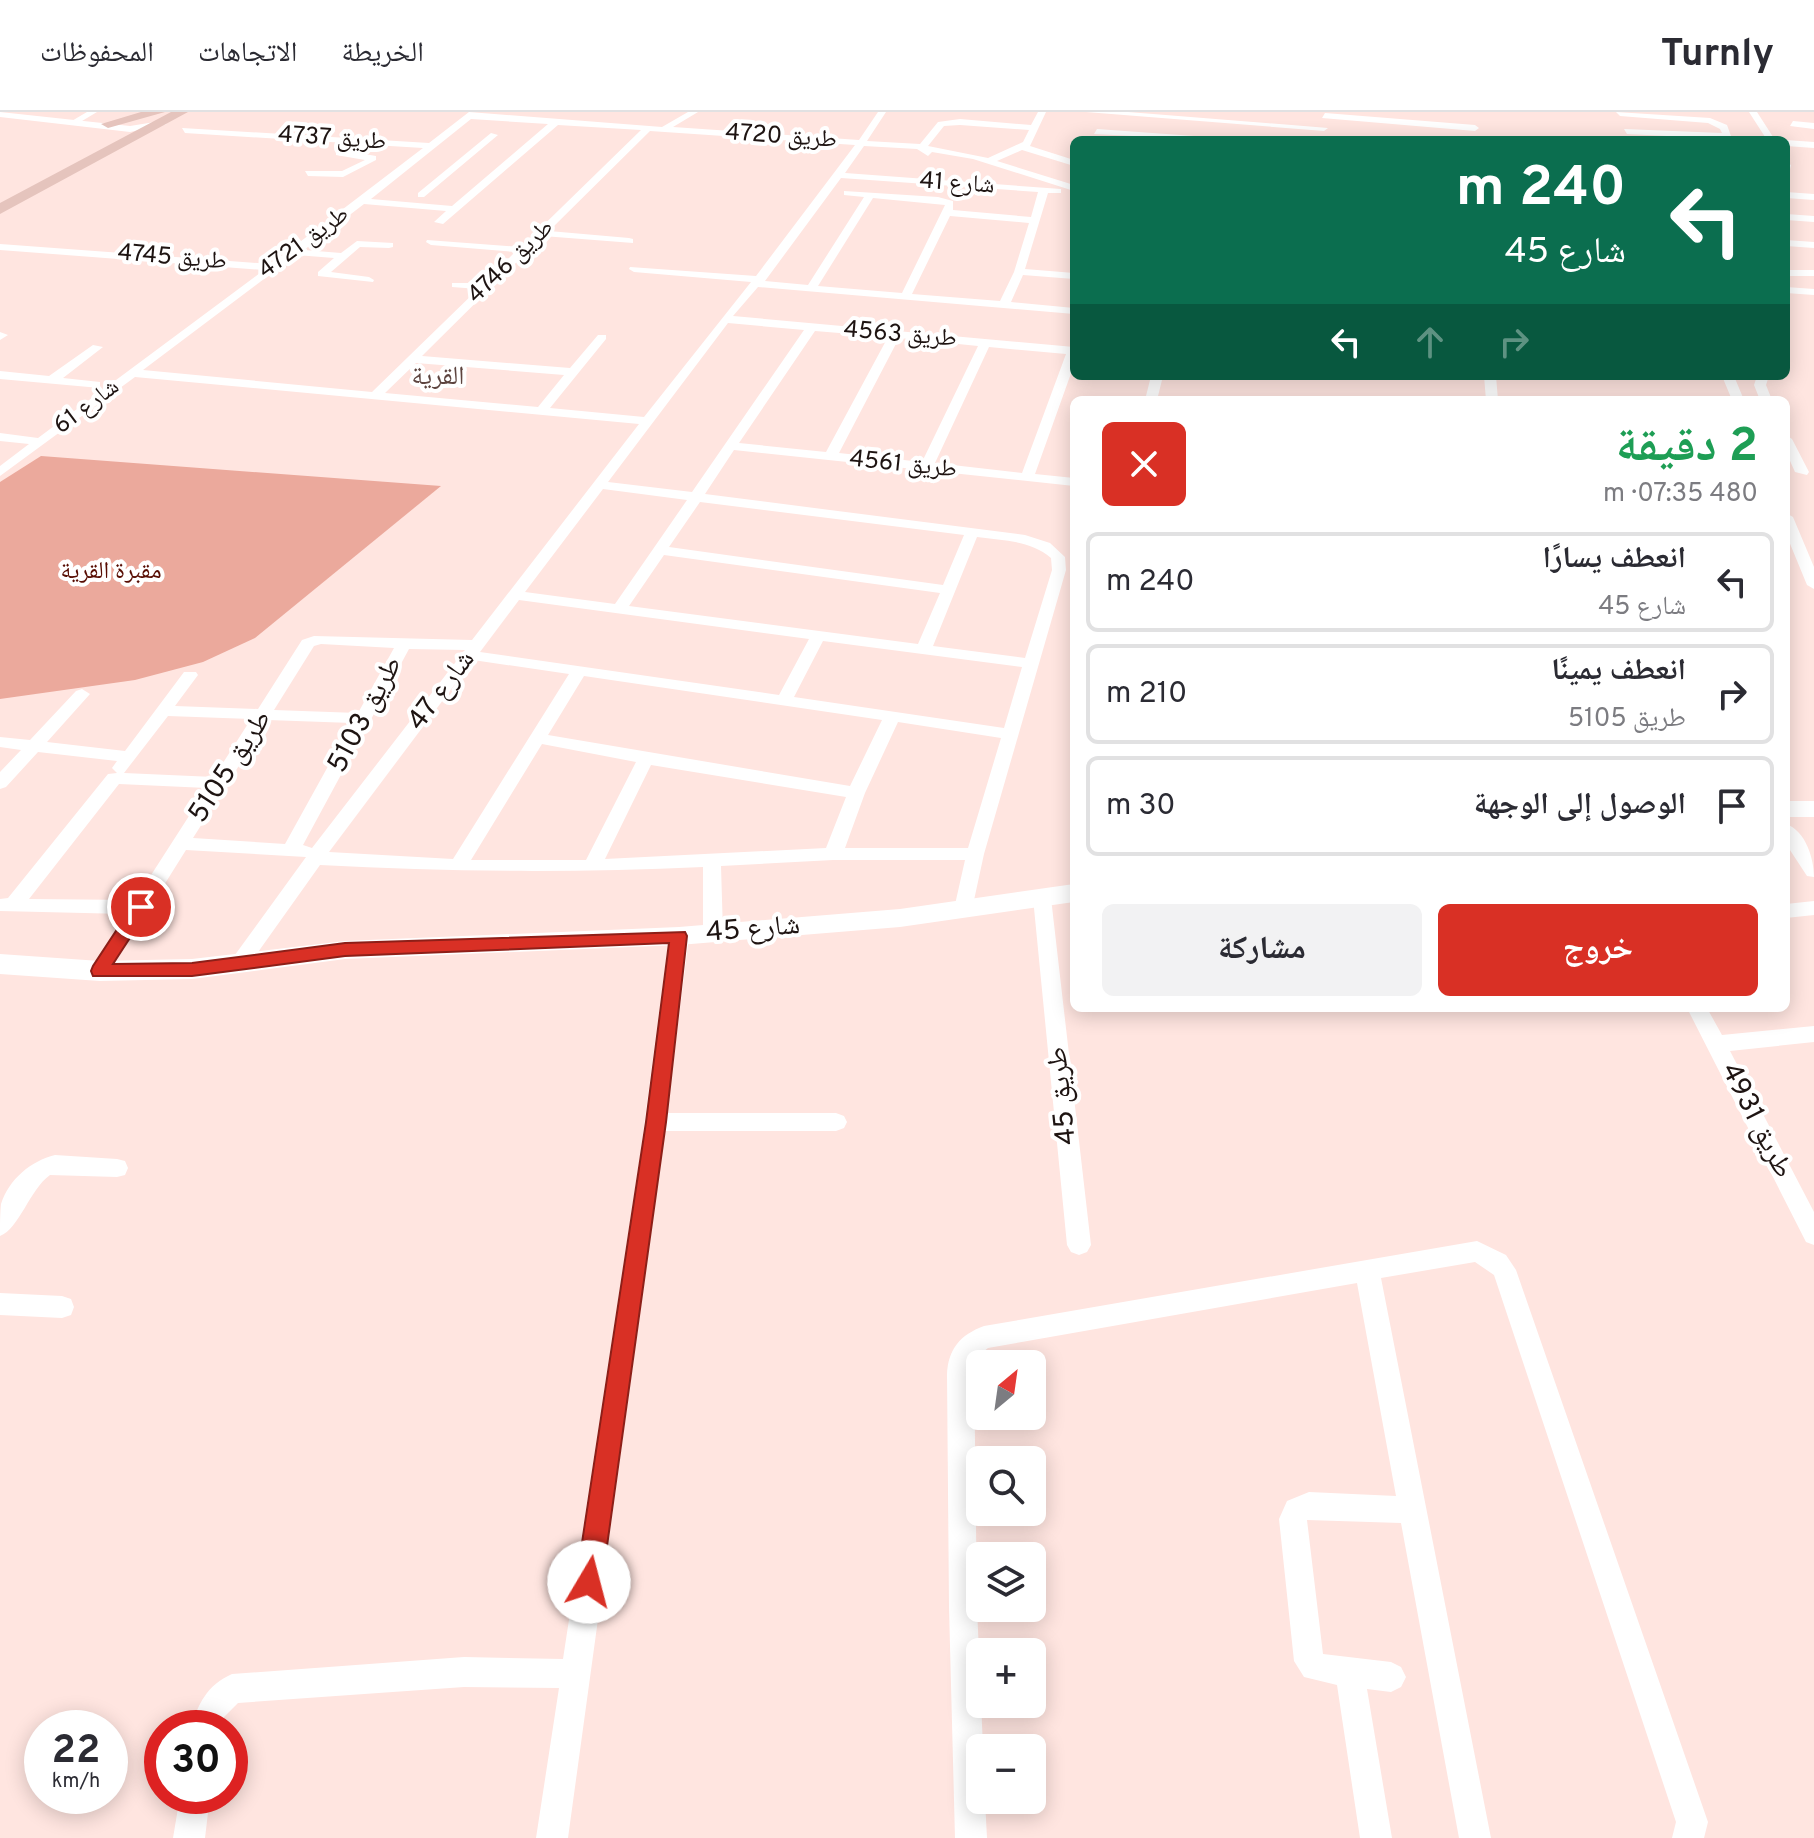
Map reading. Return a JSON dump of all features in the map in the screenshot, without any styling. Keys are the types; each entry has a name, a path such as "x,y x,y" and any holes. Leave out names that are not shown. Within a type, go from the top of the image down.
{"main road":[{"path":"1,204 105,131 181,112"},
{"path":"1,204 133,128 160,116"},
{"path":"1,204 160,116"},
{"path":"105,131 133,128"}],"street":[{"path":"74,122 93,112"},
{"path":"662,130 694,112"},
{"name":"شارع 47","path":"239,964 317,855 602,485 725,319 759,282 840,175 882,112"},
{"path":"989,161 1023,147 1042,112"},
{"path":"1090,112 1222,116 1324,135"},
{"path":"1472,112 1476,136"},
{"path":"1753,112 1768,136"},
{"path":"1095,136 1103,113"},
{"path":"1619,113 1710,121 1720,124 1727,136 1628,135 1619,113"},
{"path":"0,114 74,122 105,131"},
{"name":"طريق 4720","path":"472,114 922,147"},
{"name":"طريق 4721","path":"132,373 362,201 472,114"},
{"path":"1324,135 1325,114 1475,128"},
{"path":"439,222 556,122"},
{"path":"922,147 937,125 946,122 1035,128"},
{"path":"1793,124 1814,126"},
{"name":"طريق 4746","path":"376,395 647,129"},
{"name":"طريق 4737","path":"185,130 356,140 442,155"},
{"path":"1271,132 1324,135"},
{"path":"421,195 494,135"},
{"path":"308,173 344,175 373,158 339,153 356,140"},
{"path":"1790,143 1814,145"},
{"path":"922,147 989,161 1070,189"},
{"path":"922,147 925,152 970,161 969,176"},
{"path":"1023,147 1070,159"},
{"path":"455,156 467,157"},
{"name":"شارع 41","path":"840,175 969,176 1044,190 1070,190"},
{"path":"1004,305 1019,272 1044,190"},
{"path":"847,193 946,201 950,205 905,297"},
{"path":"811,289 870,195"},
{"path":"1790,195 1814,197"},
{"path":"362,201 454,209"},
{"path":"947,213 1033,220"},
{"path":"1790,217 1814,219"},
{"path":"540,233 629,241"},
{"path":"431,242 523,250"},
{"path":"1790,243 1814,245"},
{"path":"369,280 322,275 360,244 389,245"},
{"name":"طريق 4745","path":"0,245 272,267"},
{"path":"290,253 340,258"},
{"path":"634,269 811,289 1070,311"},
{"path":"1019,272 1070,276"},
{"path":"1790,273 1814,273"},
{"path":"456,285 486,286"},
{"path":"1790,290 1814,292"},
{"name":"طريق 4563","path":"725,319 1070,351"},
{"path":"620,608 812,327"},
{"path":"830,457 896,334"},
{"path":"541,411 602,337"},
{"path":"926,468 985,343"},
{"path":"52,380 97,347"},
{"path":"412,359 573,372"},
{"path":"1027,477 1070,362"},
{"path":"132,373 650,421"},
{"name":"شارع 61","path":"0,472 132,373"},
{"path":"0,375 96,385"},
{"name":"شارع 61","path":"0,437 41,442"},
{"path":"1790,445 1808,472"},
{"name":"طريق 4561","path":"732,446 1070,482"},
{"path":"602,485 1035,542 1058,557 1059,570 975,854 964,909"},
{"path":"1790,527 1814,585"},
{"path":"925,647 972,533"},
{"path":"661,550 948,590"},
{"path":"516,595 925,647 1033,664"},
{"path":"784,701 819,634"},
{"name":"طريق 5105","path":"100,971 312,641 404,644"},
{"name":"طريق 5103","path":"291,850 404,644 474,650 579,671 1012,734"},
{"path":"458,866 579,671"},
{"path":"7,905 114,778 190,675"},
{"path":"0,783 82,694"},
{"path":"164,711 364,718"},
{"path":"833,854 856,793 892,717"},
{"path":"537,738 856,793"},
{"path":"0,742 129,757"},
{"path":"592,866 646,759"},
{"path":"114,778 220,783"},
{"path":"1790,809 1814,809"},
{"path":"1790,836 1814,871"},
{"path":"181,844 291,850 317,855 458,866 592,866 833,854 975,854"},
{"path":"712,860 713,933"},
{"name":"شارع 45","path":"0,964 100,971 192,969 345,950 679,936 900,918 1070,894"},
{"name":"طريق 45","path":"1042,898 1079,1245"},
{"path":"7,905 141,907"},
{"path":"1790,911 1814,908"},
{"path":"552,1838 656,1122 679,936"},
{"name":"طريق 4931","path":"1699,1012 1814,1235"},
{"path":"1716,1044 1814,1034"},
{"path":"656,1122 836,1122"},
{"path":"0,1226 26,1181 39,1168 58,1163 117,1168"},
{"path":"971,1838 963,1607 960,1375 960,1358 967,1347 984,1337 1477,1251 1498,1262 1504,1270 1692,1822 1688,1838"},
{"path":"1367,1270 1475,1838"},
{"path":"0,1304 62,1307"},
{"path":"1391,1677 1314,1667 1309,1661 1293,1519 1297,1511 1309,1506 1413,1510"},
{"path":"211,1710 232,1689 464,1672 576,1674"},
{"path":"1350,1672 1376,1838"},
{"path":"189,1838 192,1814"}],"green space":[{"name":"مقبرة القرية","path":"41,456 441,486 255,638 203,662 135,680 0,699 0,482"}],"district":[{"name":"القرية","path":"438,377"}],"route":[{"path":"141,907 100,971 192,969 345,950 679,936 656,1122 589,1582"}]}
